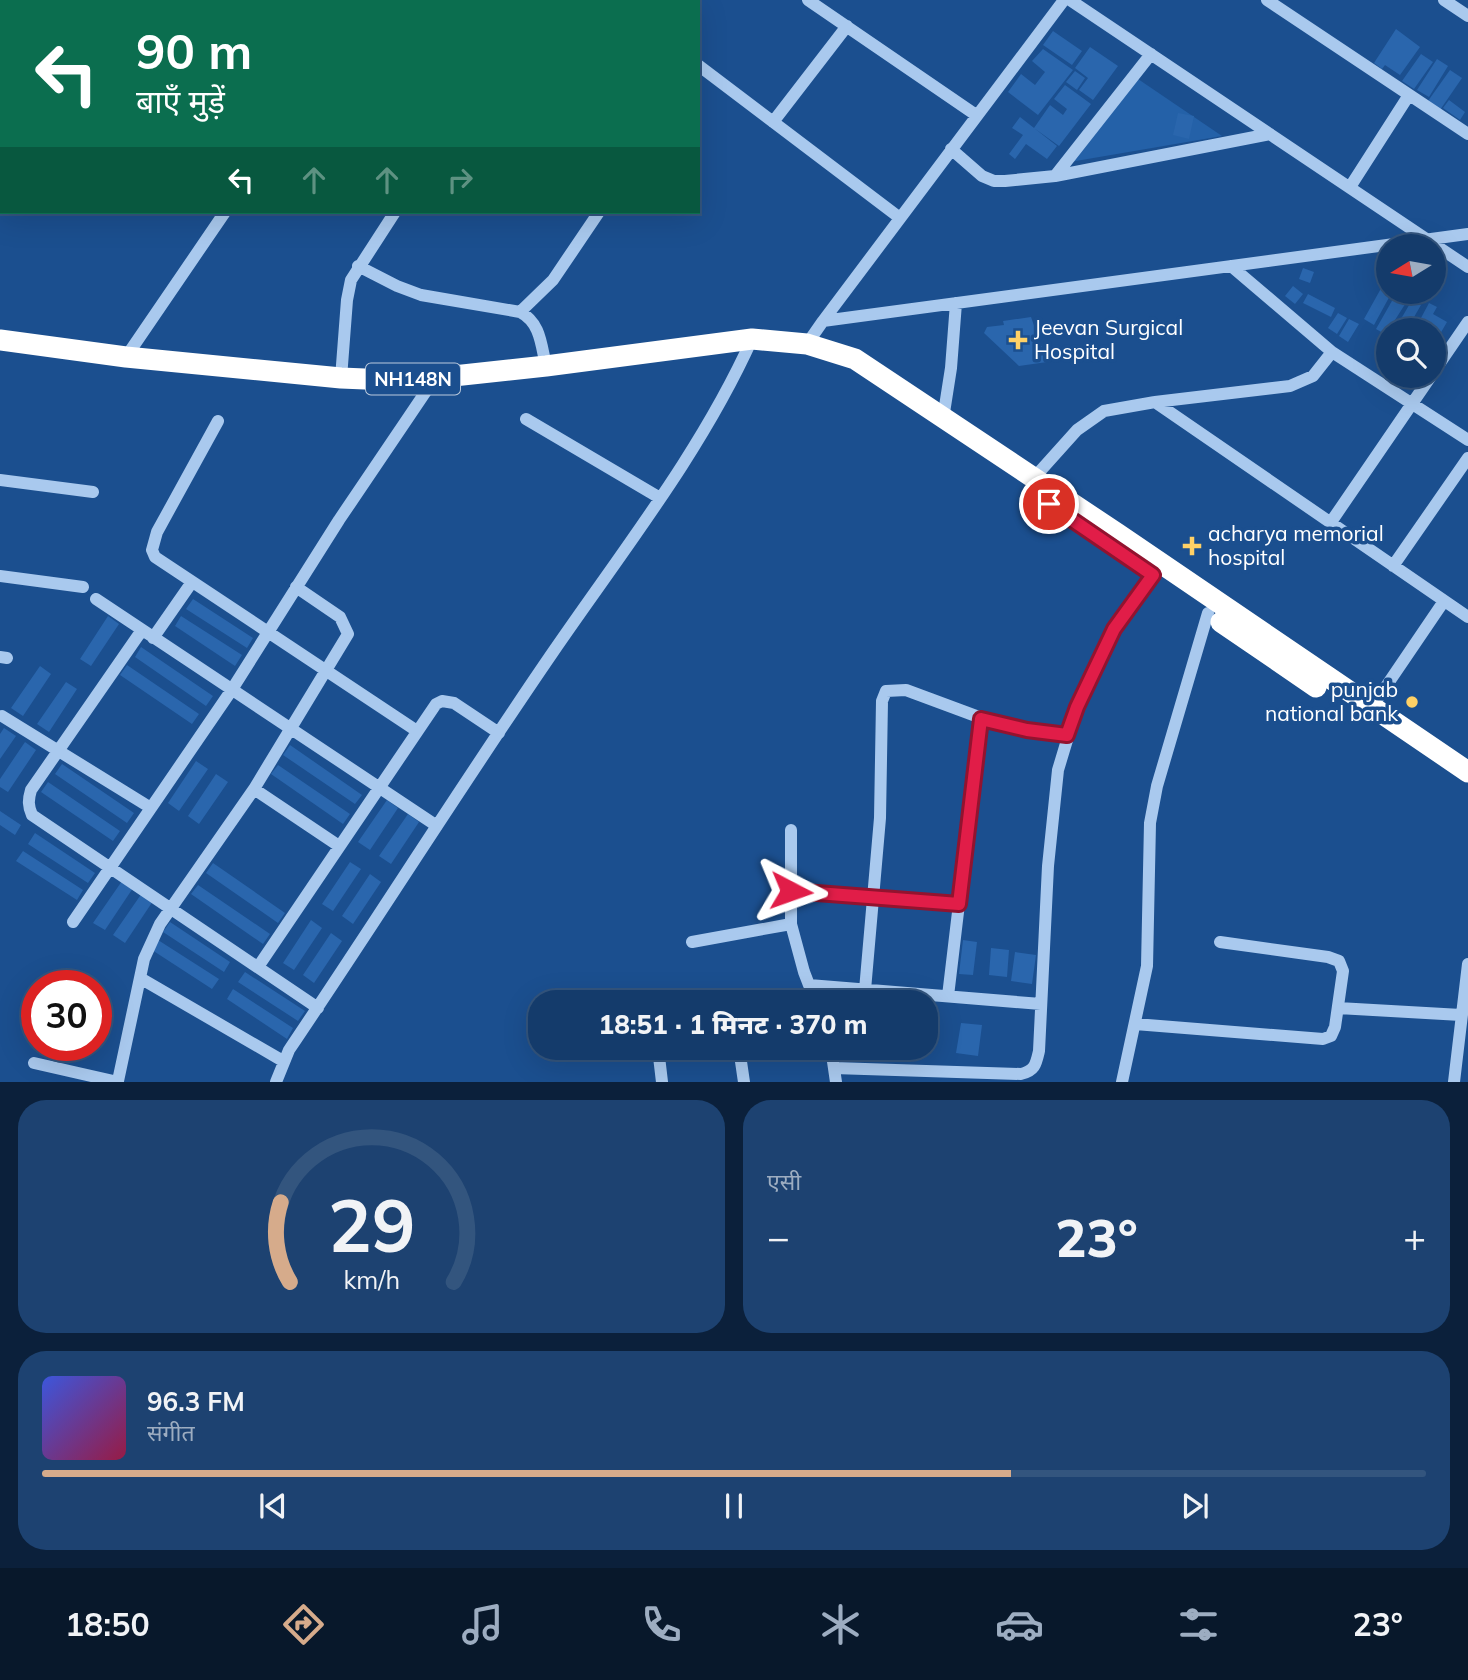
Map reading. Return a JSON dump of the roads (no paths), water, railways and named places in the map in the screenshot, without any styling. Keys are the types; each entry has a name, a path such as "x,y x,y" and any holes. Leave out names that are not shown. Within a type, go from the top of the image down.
{"highway":[{"name":"NH148N","path":"0,340 126,358 341,378 435,378 752,339 815,347 855,359 1468,772"},
{"path":"815,347 847,372 1468,788"}],"street":[{"path":"808,0 976,115"},
{"path":"815,347 824,321 1064,0"},
{"path":"1070,0 1420,234"},
{"path":"1267,0 1468,134"},
{"path":"1444,0 1468,16"},
{"path":"773,122 847,26"},
{"path":"1055,176 1151,54"},
{"path":"700,67 900,218"},
{"path":"1350,187 1409,95"},
{"path":"951,149 982,176 994,181 1055,176 1270,134"},
{"path":"126,358 224,214"},
{"path":"341,378 351,280 394,214"},
{"path":"520,312 553,281 598,214"},
{"path":"1446,237 1468,234"},
{"path":"824,321 1376,246"},
{"path":"1446,252 1468,267"},
{"path":"358,266 421,295 520,312 531,318 536,326 546,366"},
{"path":"1231,266 1332,352 1468,440"},
{"path":"943,419 951,368 956,303"},
{"path":"1446,354 1468,322"},
{"path":"276,1082 283,1061 437,826 710,422 752,339"},
{"path":"1033,479 1077,430 1104,411 1155,402 1290,386 1313,376 1332,352"},
{"path":"73,922 231,691 266,632 435,378"},
{"path":"1331,523 1422,388"},
{"path":"1155,402 1444,601 1466,610"},
{"path":"526,419 660,498"},
{"path":"218,421 157,532 152,550 155,557 417,731"},
{"path":"1393,566 1468,458"},
{"path":"0,480 93,492"},
{"path":"835,1075 1021,1074 1031,1072 1036,1065 1054,799 1067,735 1077,707 1114,629 1153,575"},
{"path":"0,576 83,587"},
{"path":"153,638 192,582"},
{"path":"34,1063 118,1082 140,978 151,940 254,789 348,634 340,617 296,586"},
{"path":"96,599 437,826"},
{"path":"1371,707 1444,601"},
{"path":"1122,1082 1147,966 1150,823 1157,786 1208,613"},
{"path":"142,630 31,790 28,800 32,815 318,1008"},
{"path":"809,985 865,990 880,818 882,701 886,691 906,690 981,719 1027,730 1067,735"},
{"path":"258,967 436,704 442,701 454,703 499,733"},
{"path":"948,996 981,719"},
{"path":"1,720 16,724 150,808"},
{"path":"254,789 339,846"},
{"path":"791,830 792,924 811,990"},
{"path":"791,891 959,904"},
{"path":"692,942 792,924"},
{"path":"1135,1024 1323,1039 1331,1036 1335,1027 1343,971 1339,961 1328,957 1220,942"},
{"path":"1459,1073 1461,1015 1468,964"},
{"path":"140,978 283,1061"},
{"path":"938,995 1041,1004"},
{"path":"1338,1008 1461,1015"},
{"path":"659,1060 662,1082"},
{"path":"741,1060 744,1082"}],"place":[{"name":"Jeevan Surgical Hospital","path":"1018,340"},
{"name":"acharya memorial hospital","path":"1192,546"},
{"name":"punjab national bank","path":"1412,702"}]}
